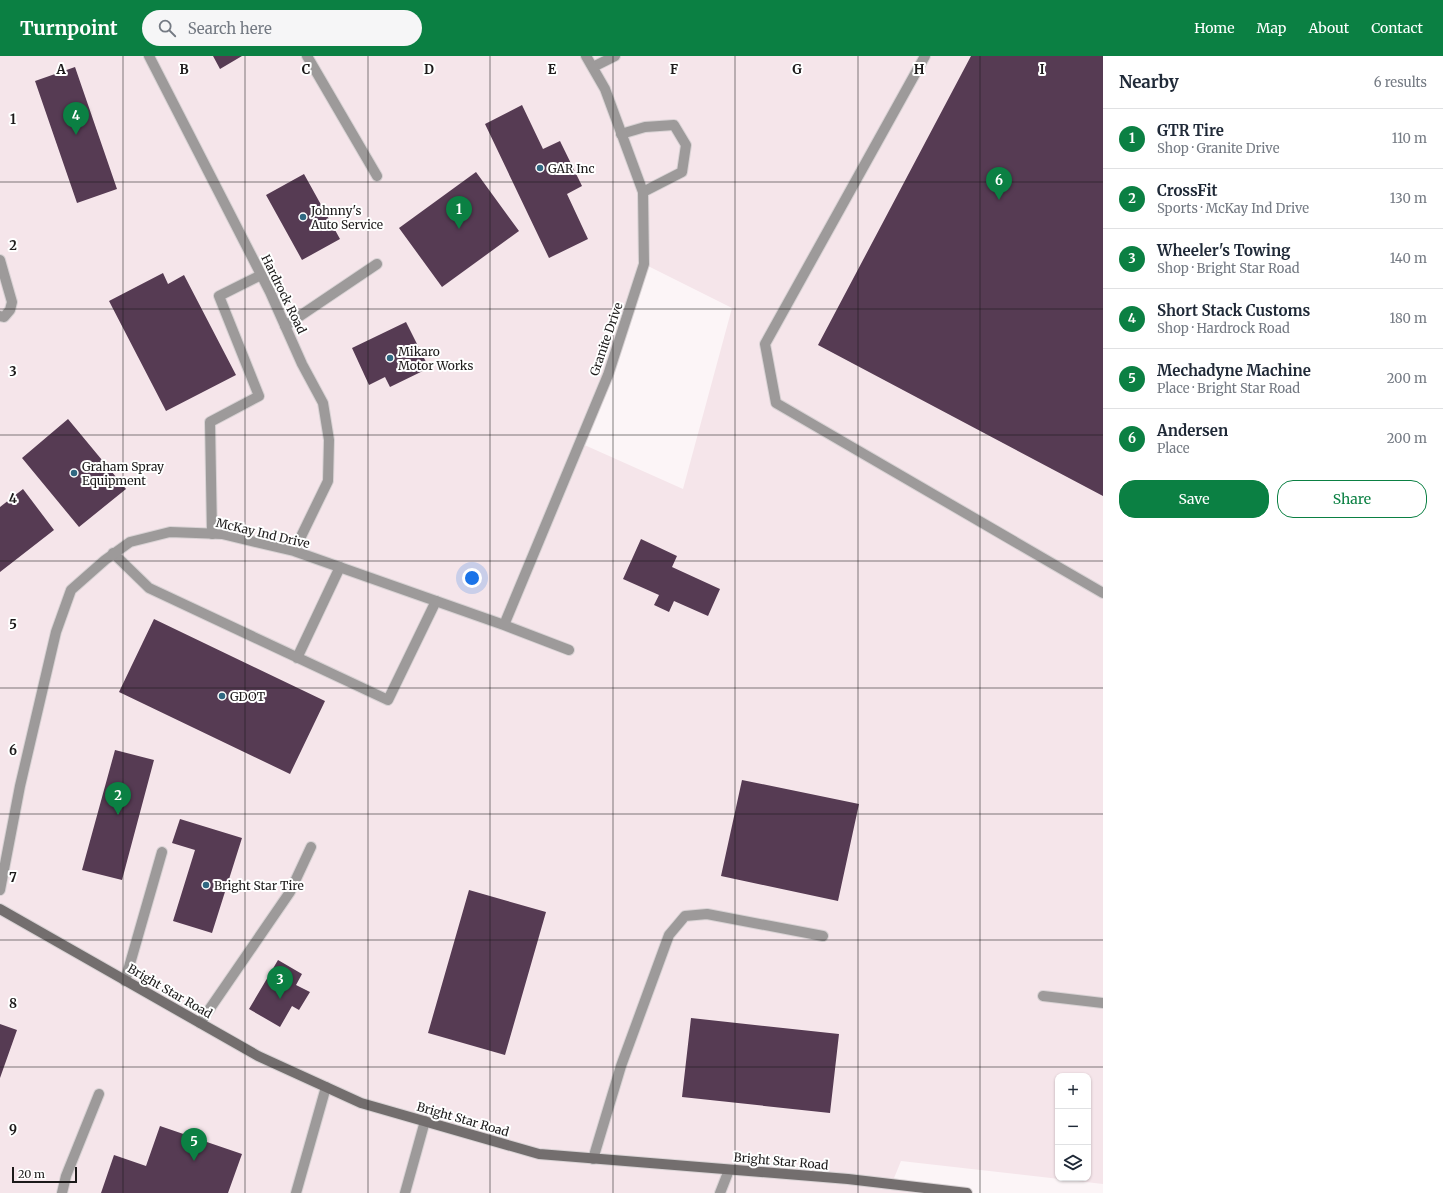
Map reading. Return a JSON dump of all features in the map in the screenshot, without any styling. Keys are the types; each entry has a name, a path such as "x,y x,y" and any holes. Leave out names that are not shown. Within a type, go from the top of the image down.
{"street":[{"name":"Hardrock Road","path":"149,56 261,275 302,364 323,403 329,440 328,481 294,551"},
{"path":"307,56 377,176"},
{"name":"Granite Drive","path":"504,625 608,376 644,264 643,192 605,89 586,56"},
{"path":"593,68 615,56"},
{"path":"926,56 765,344 776,403 1103,593"},
{"path":"621,134 645,127 674,125 686,145 682,172 643,192"},
{"path":"0,260 12,302 10,310 4,317 0,316"},
{"path":"285,326 377,264"},
{"path":"212,534 210,422 259,396 219,296 261,275"},
{"name":"McKay Ind Drive","path":"0,890 20,786 56,632 71,590 130,542 170,532 222,534 294,551 504,625 569,650"},
{"path":"114,554 148,588 388,700 436,601"},
{"path":"297,658 340,567"},
{"path":"200,1023 290,892 311,847"},
{"path":"125,981 162,852"},
{"name":"Bright Star Road","path":"0,909 258,1056 361,1102 425,1121 538,1154 848,1179 967,1193"},
{"path":"593,1158 621,1066 669,936 685,916 707,914 823,936"},
{"path":"1043,996 1103,1003"},
{"path":"296,1193 326,1087"},
{"path":"62,1193 66,1176 99,1094"},
{"path":"405,1193 425,1121"},
{"path":"720,1193 730,1170"}],"shaded area":[{"path":"0,56 1103,56 1103,1184 1077,1181 1091,1181 1091,1073 1055,1073 1055,1179 901,1161 892,1183 967,1193 0,1193","holes":["644,264 732,308 683,489 580,443"]}],"building":[{"path":"213,56 242,56 220,69"},
{"path":"971,56 1103,56 1103,496 818,345"},
{"path":"75,67 117,189 77,203 35,81"},
{"name":"GAR Inc","path":"522,105 543,149 560,141 582,186 567,194 588,239 549,258 485,124"},
{"path":"476,172 519,231 442,287 399,228"},
{"name":"Johnny's Auto Service","path":"304,174 340,239 302,260 266,195"},
{"path":"163,273 168,284 184,275 236,375 166,411 109,301"},
{"name":"Mikaro Motor Works","path":"406,322 429,368 390,387 385,377 369,385 352,348"},
{"name":"Graham Spray Equipment","path":"68,419 126,489 79,527 22,458"},
{"path":"23,489 54,530 0,572 0,507"},
{"path":"641,539 677,556 672,567 720,589 708,616 674,601 669,612 654,605 659,595 623,579"},
{"name":"GDOT","path":"154,619 325,701 290,774 119,692"},
{"path":"115,750 154,760 122,880 82,870"},
{"path":"742,780 859,804 838,901 721,876"},
{"name":"Bright Star Tire","path":"180,819 242,838 212,933 173,921 195,850 172,843"},
{"path":"469,890 546,912 505,1055 428,1033"},
{"path":"278,960 302,974 296,985 310,992 299,1010 292,1006 280,1027 249,1009"},
{"path":"691,1018 839,1034 830,1113 682,1097"},
{"path":"0,1024 17,1030 0,1078"},
{"path":"160,1126 242,1154 228,1193 101,1193 114,1155 146,1166"}],"place":[{"name":"Short Stack Customs","path":"76,135"},
{"name":"GAR Inc","path":"540,168"},
{"name":"Andersen","path":"999,200"},
{"name":"Johnny's Auto Service","path":"303,217"},
{"name":"GTR Tire","path":"459,229"},
{"name":"Mikaro Motor Works","path":"390,358"},
{"name":"Graham Spray Equipment","path":"74,473"},
{"name":"GDOT","path":"222,696"},
{"name":"CrossFit","path":"118,815"},
{"name":"Bright Star Tire","path":"206,885"},
{"name":"Wheeler's Towing","path":"280,999"},
{"name":"Mechadyne Machine","path":"194,1161"}]}
